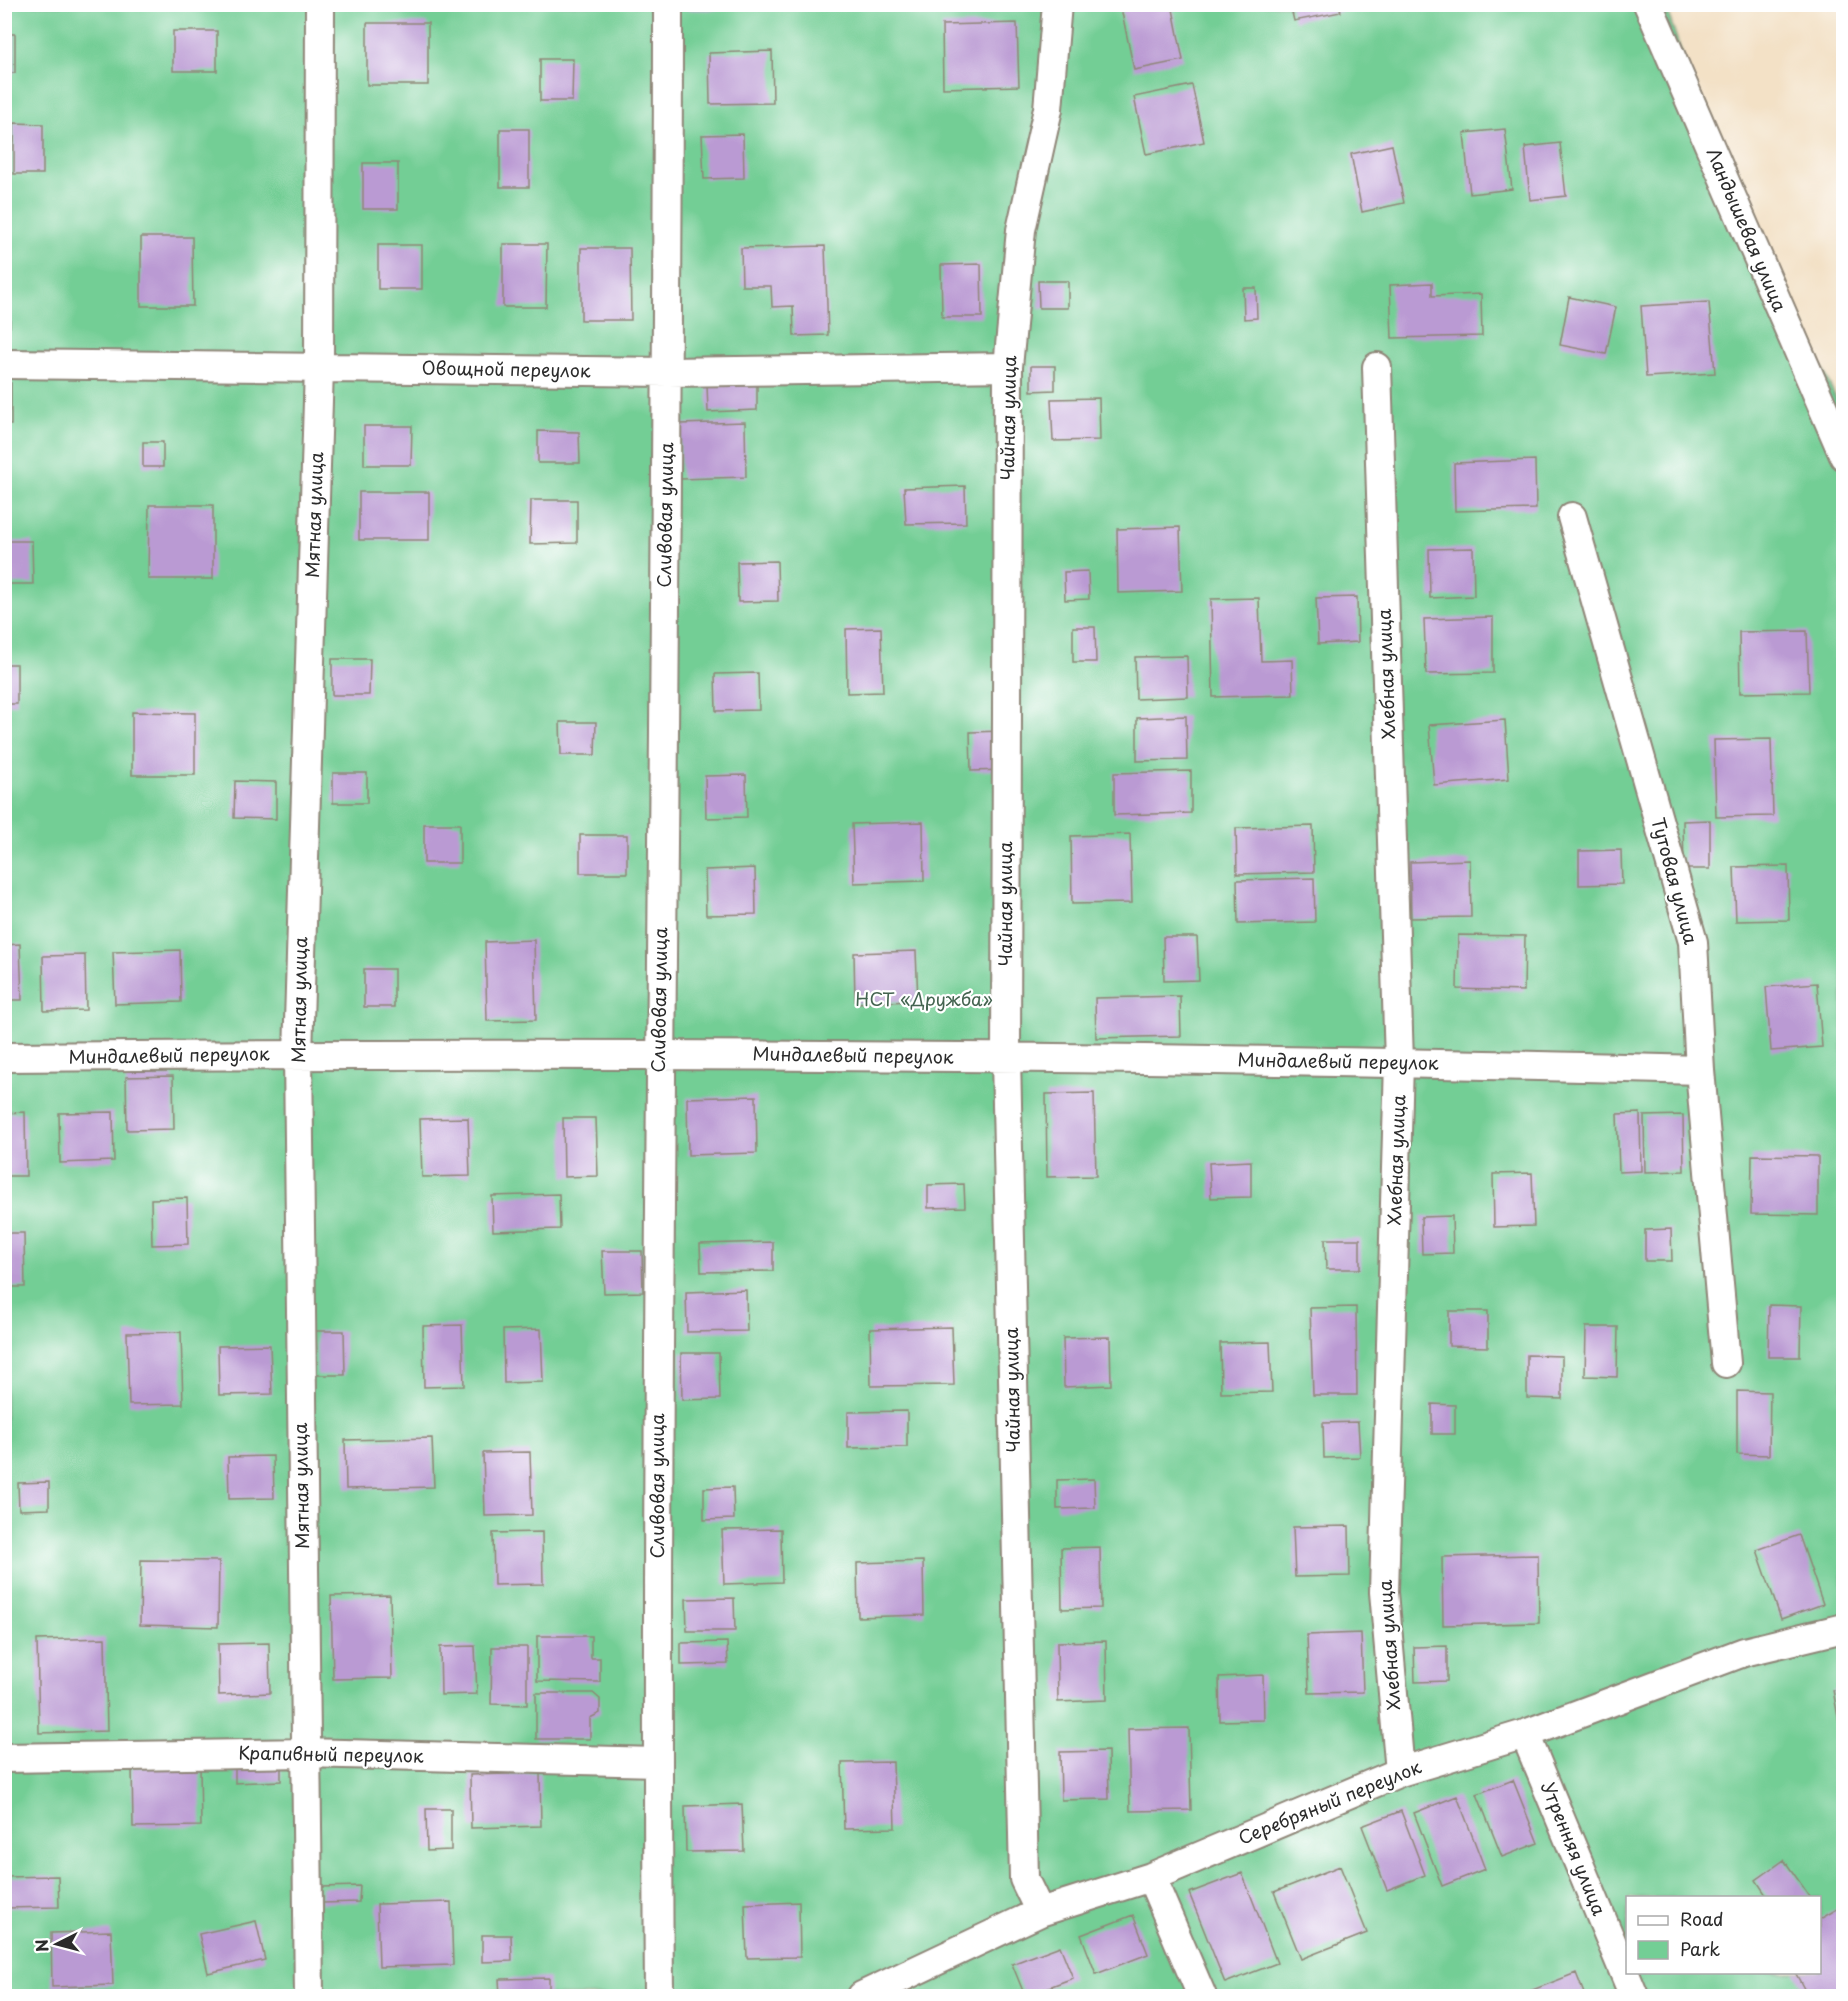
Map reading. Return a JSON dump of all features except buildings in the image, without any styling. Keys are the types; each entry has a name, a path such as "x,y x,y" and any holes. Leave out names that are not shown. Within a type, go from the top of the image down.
{"street":[{"name":"Мятная улица","path":"309,1996 298,1054 319,368 320,4"},
{"name":"Сливовая улица","path":"659,1996 657,1762 659,1053 668,372 668,4"},
{"name":"Чайная улица","path":"1040,1912 1024,1879 1006,1058 1008,367 1021,230 1048,109 1058,4"},
{"name":"Ландышевая улица","path":"1648,4 1844,456"},
{"name":"Овощной переулок","path":"4,364 668,372 1008,367"},
{"name":"Хлебная улица","path":"1377,367 1400,1062 1384,1592 1400,1772"},
{"name":"Тутовая улица","path":"1572,517 1693,942 1700,1070 1726,1363"},
{"name":"Миндалевый переулок","path":"4,1057 659,1053 1400,1062 1700,1070"},
{"name":"Серебряный переулок","path":"862,1996 1040,1912 1151,1877 1400,1772 1526,1734 1744,1652 1844,1628"},
{"name":"Утренняя улица","path":"1526,1734 1634,1996"},
{"name":"Крапивный переулок","path":"4,1758 305,1753 657,1762"},
{"path":"1151,1877 1202,1996"}],"green space":[{"name":"НСТ «Дружба»","path":"5,5 1665,5 1694,90 1843,414 1843,1996 5,1996"}]}
